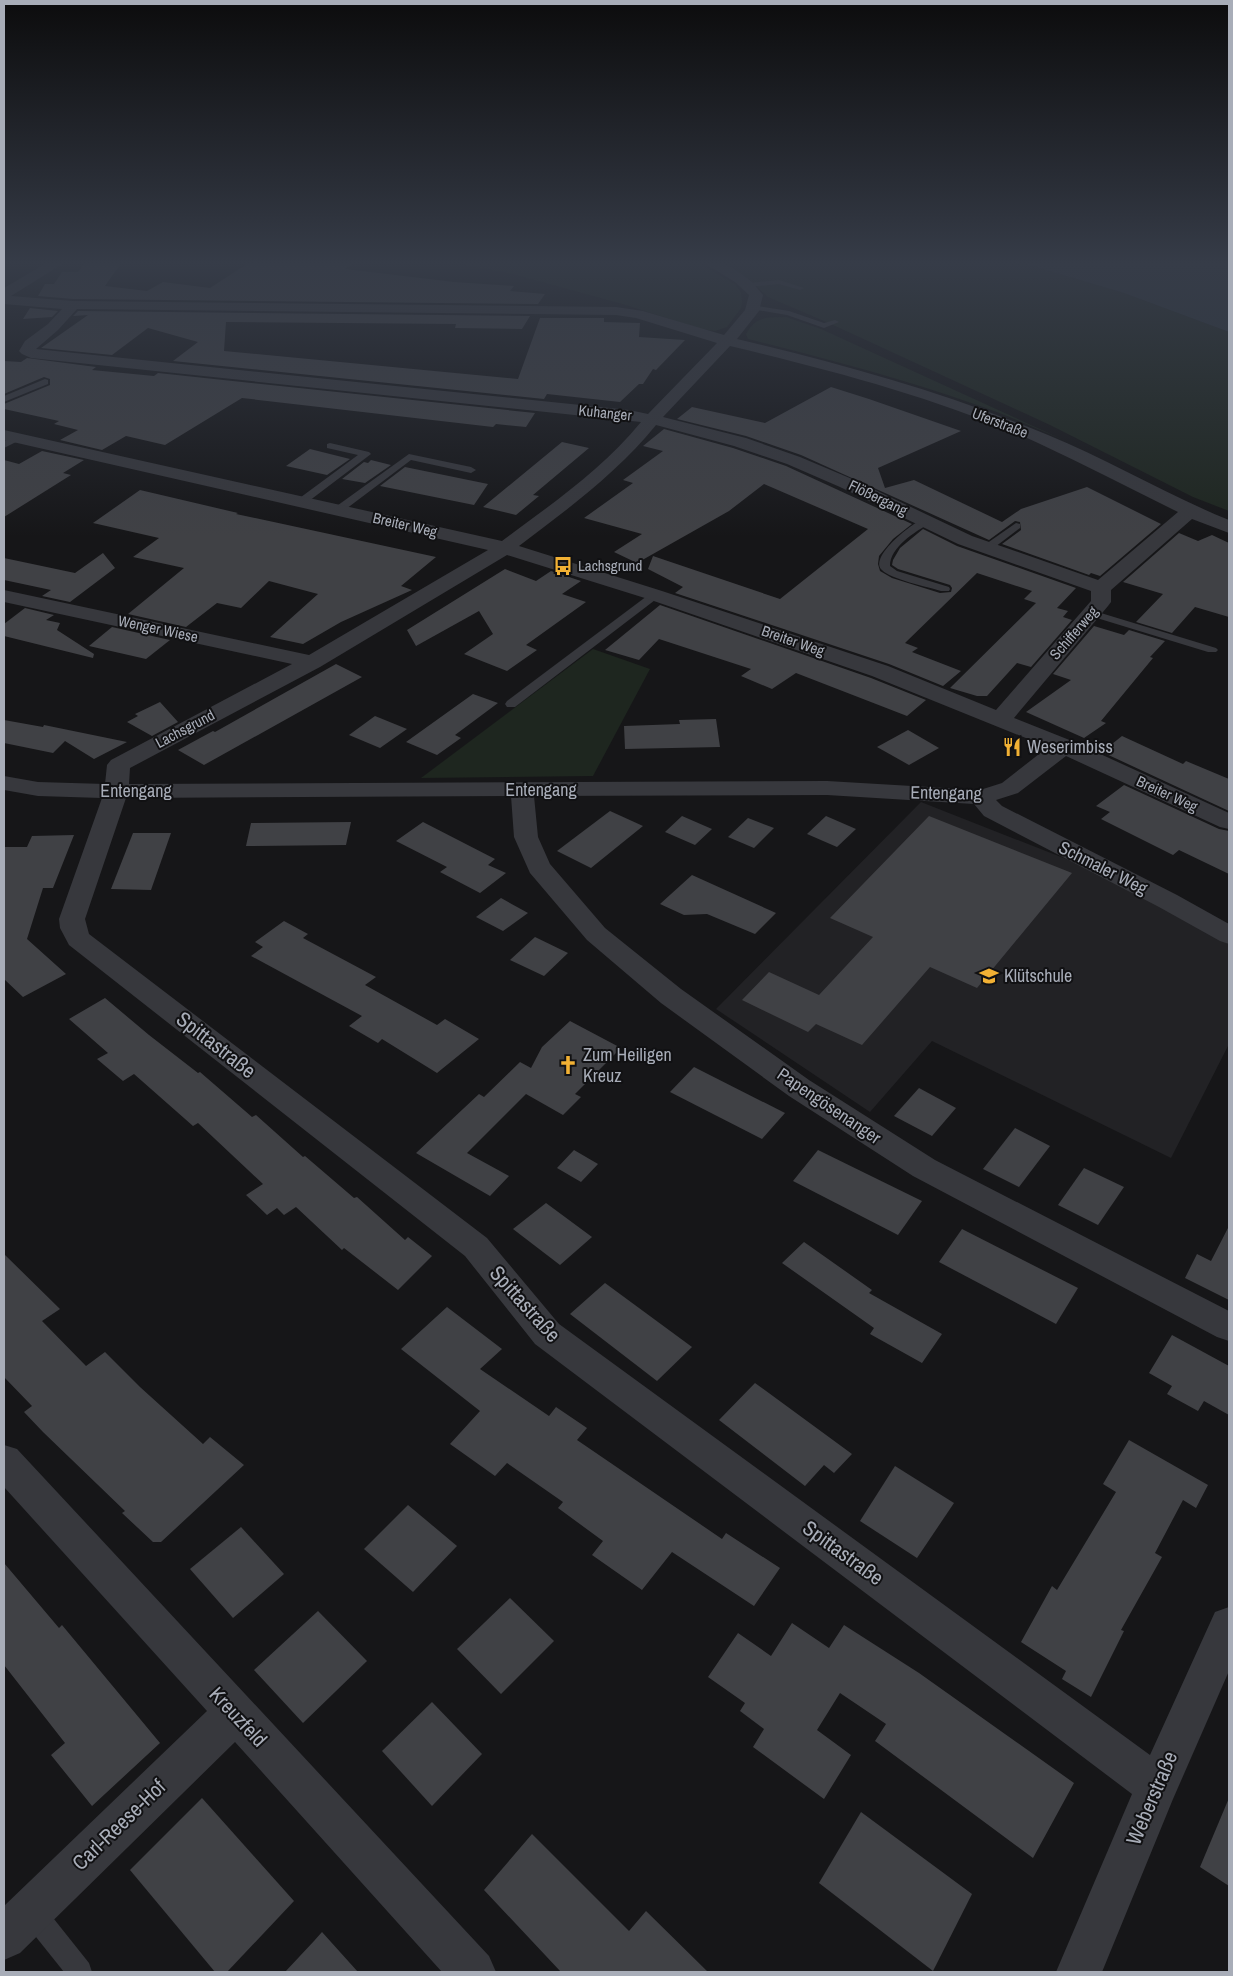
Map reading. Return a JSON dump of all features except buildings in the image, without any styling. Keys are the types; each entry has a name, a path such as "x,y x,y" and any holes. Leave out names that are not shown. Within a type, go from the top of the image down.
{"street":[{"name":"Kuhanger","path":"31,353 652,419"},
{"name":"Lachsgrund","path":"116,791 118,765 312,662 505,548 584,488 631,445 652,419 715,353"},
{"name":"Uferstraße","path":"779,353 825,364 934,397 1042,439 1190,511 1229,527"},
{"name":"Flößergang","path":"652,419 718,435 800,464 843,482 965,540 1101,588"},
{"name":"Breiter Weg","path":"8,439 505,548 655,595 880,671 1064,746 1229,822"},
{"name":"Schifferweg","path":"1000,720 1101,602 1101,588 1190,511"},
{"name":"Wenger Wiese","path":"4,596 312,662"},
{"name":"Entengang","path":"4,782 38,789 116,791 826,788 981,797 1010,788 1064,746"},
{"name":"Papengösenanger","path":"522,790 526,837 539,867 596,934 671,996 799,1088 924,1168 1229,1327"},
{"name":"Spittastraße","path":"116,791 72,919 72,928 78,938 476,1247 546,1334 1157,1786"},
{"name":"Schmaler Weg","path":"981,797 993,811 1168,901 1229,935"},
{"name":"Kreuzfeld","path":"4,1461 473,1972"},
{"name":"Weberstraße","path":"1079,1972 1157,1786 1227,1635"},
{"name":"Carl-Reese-Hof","path":"17,1923 235,1713"}],"lane":[{"path":"4,399 46,382"},
{"path":"301,502 366,454 330,446"},
{"name":"Breiter Weg","path":"338,510 409,457 471,470"},
{"path":"926,521 894,544 884,564 885,568 893,573 945,589"},
{"path":"986,548 1016,526"},
{"path":"510,704 655,595"},
{"path":"1091,613 1212,650"},
{"path":"17,1923 80,1972"}],"shaded area":[{"path":"802,353 874,353 1066,441 997,412 946,395 862,369"},
{"path":"894,353 1229,353 1229,511 1193,497 1050,425"},
{"path":"593,649 650,669 593,776 421,778"},
{"name":"Klütschule","path":"921,802 1099,872 1229,944 1229,1044 1171,1158 932,1041 870,1112 716,1009"}],"place":[{"name":"Lachsgrund","path":"563,566"},
{"name":"Weserimbiss","path":"1012,747"},
{"name":"Klütschule","path":"989,976"},
{"name":"Zum Heiligen Kreuz","path":"568,1065"}]}
